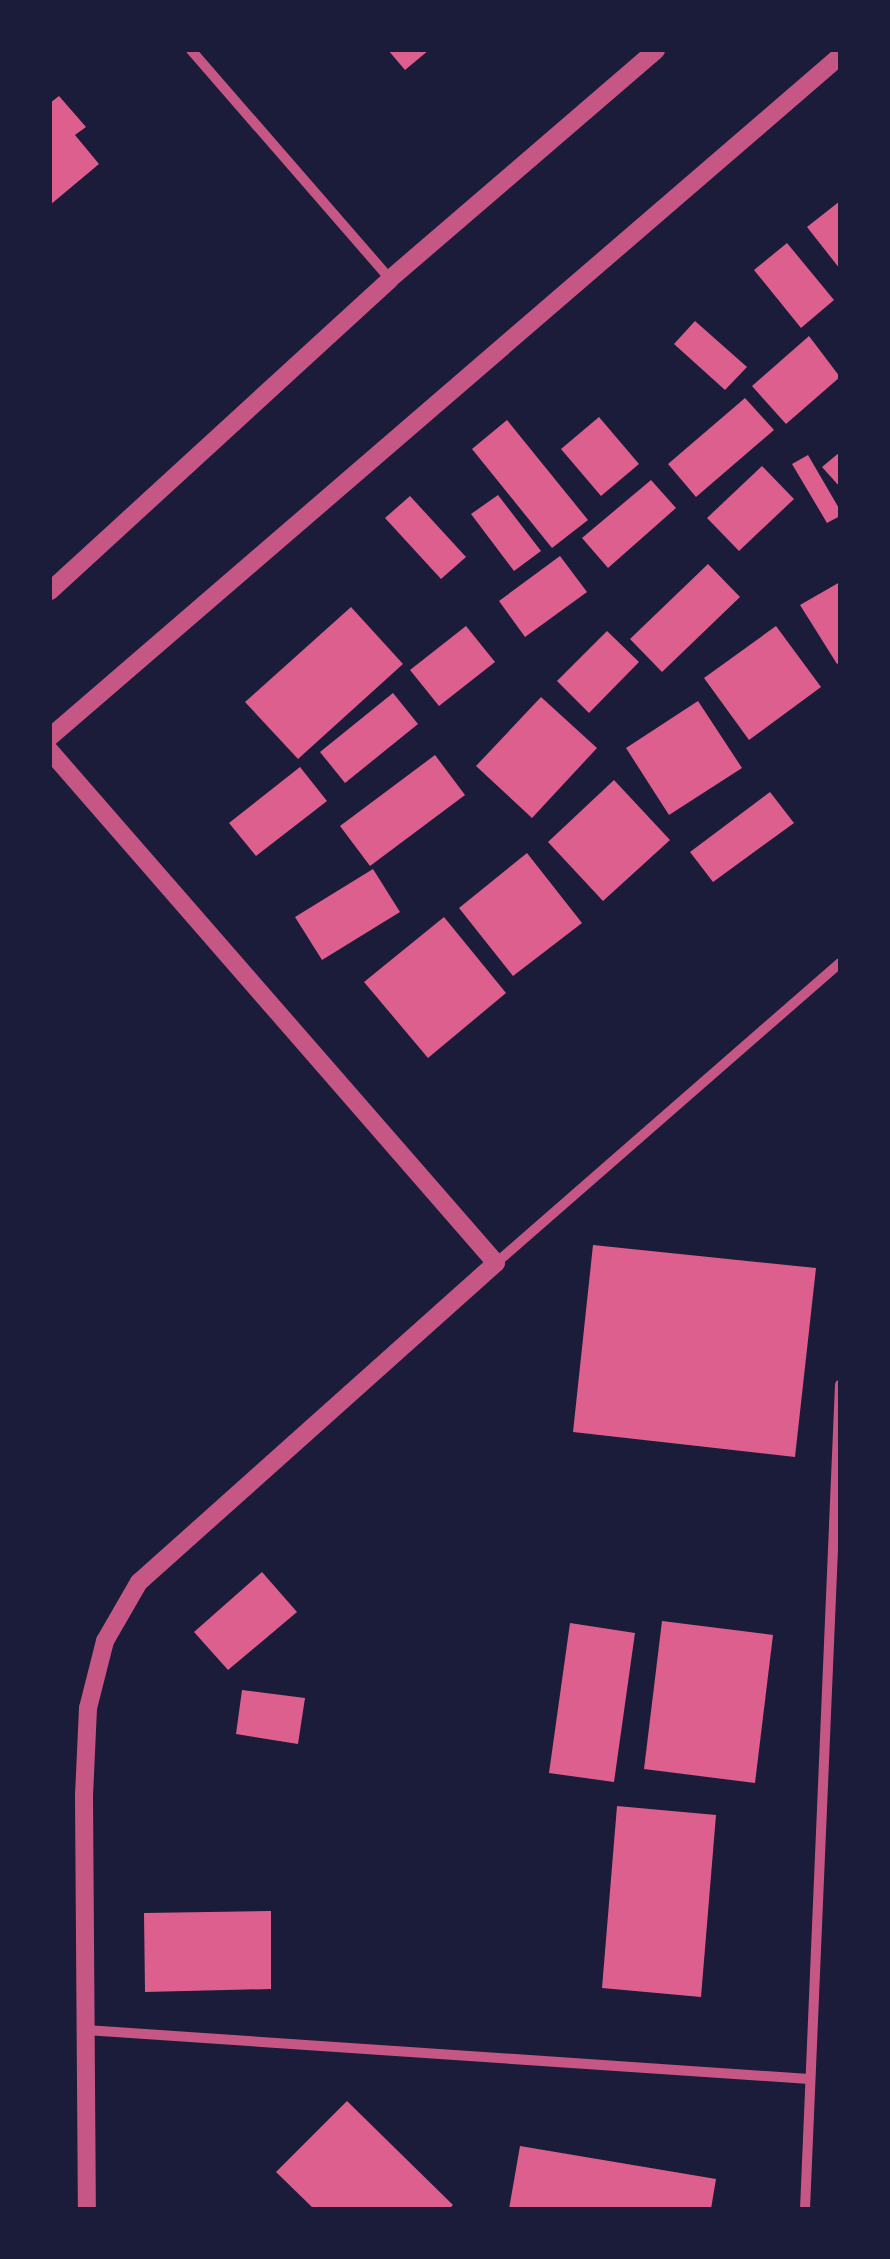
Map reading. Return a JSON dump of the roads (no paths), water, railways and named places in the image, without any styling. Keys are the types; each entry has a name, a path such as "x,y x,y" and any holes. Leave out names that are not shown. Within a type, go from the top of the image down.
{"street":[{"path":"191,50 390,279"},
{"path":"50,591 390,279 656,50"},
{"path":"50,737 840,56"},
{"path":"50,751 496,1263"},
{"path":"87,2209 88,1708 105,1641 139,1582 840,963"},
{"path":"805,2209 840,1385"},
{"path":"86,2030 809,2080"}]}
